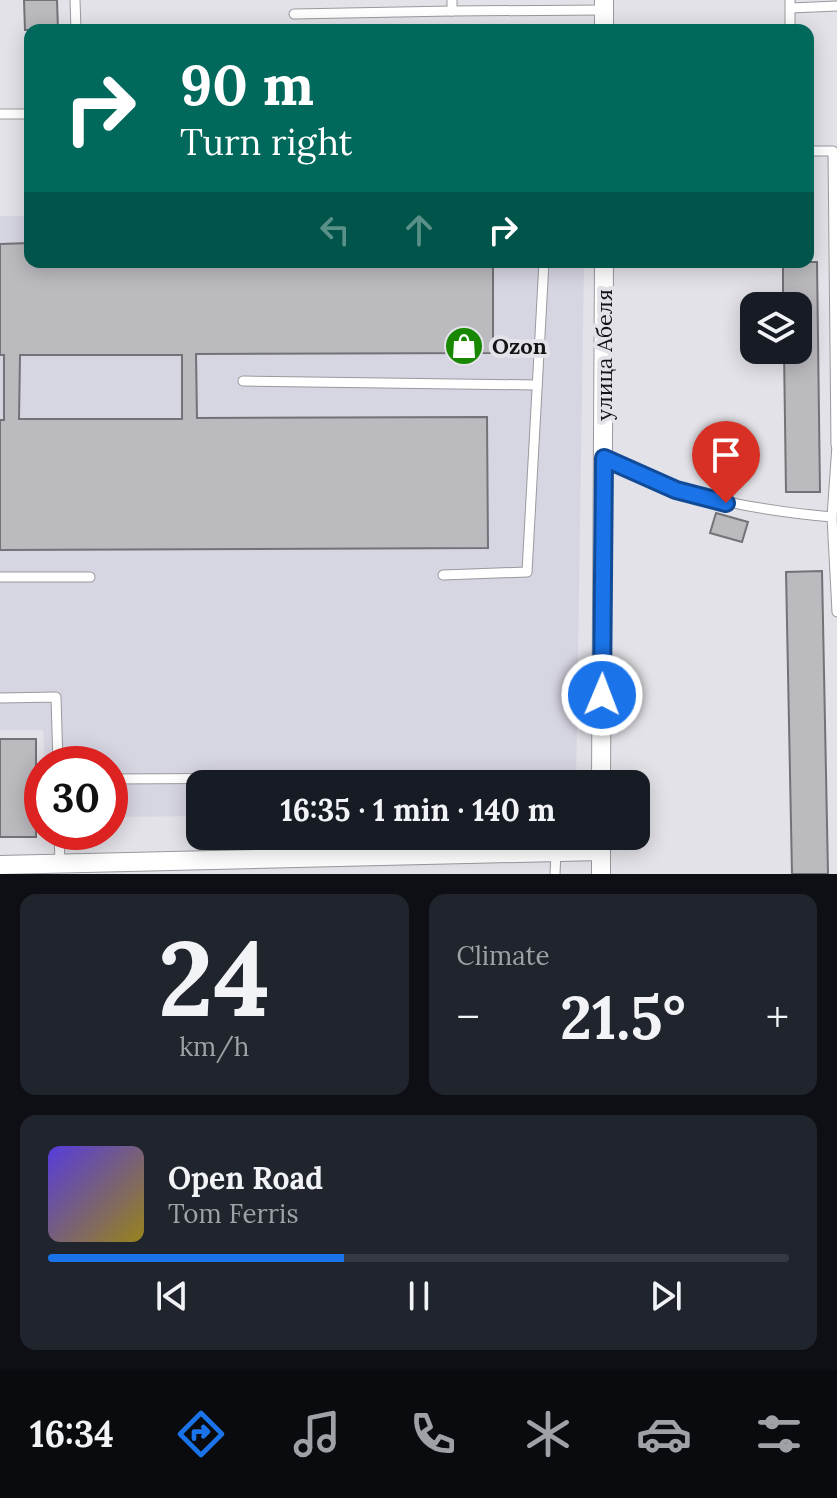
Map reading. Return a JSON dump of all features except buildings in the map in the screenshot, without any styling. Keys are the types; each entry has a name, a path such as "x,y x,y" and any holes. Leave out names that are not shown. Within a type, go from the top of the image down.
{"street":[{"name":"улица Абеля","path":"601,770 604,268"},
{"path":"0,865 567,850"},
{"path":"601,850 601,874"}],"lane":[{"path":"75,0 76,24"},
{"path":"790,4 837,6"},
{"path":"294,14 452,6 604,5"},
{"path":"0,114 24,114"},
{"path":"814,151 833,151 836,445 832,517 837,612"},
{"path":"443,575 527,572 544,268"},
{"path":"243,381 537,385"},
{"path":"604,458 676,490 780,512 832,517"},
{"path":"0,577 90,577"},
{"path":"0,698 56,697 57,746"},
{"path":"128,779 186,779"},
{"path":"60,850 60,863"},
{"path":"555,874 556,852"}],"shaded area":[{"path":"0,216 24,216 24,268 584,268 576,770 186,770 186,816 128,817 128,746 44,746 43,730 0,730"}],"place":[{"name":"Ozon","path":"464,346"}],"route":[{"path":"602,695 604,458 676,490 726,503"}]}
